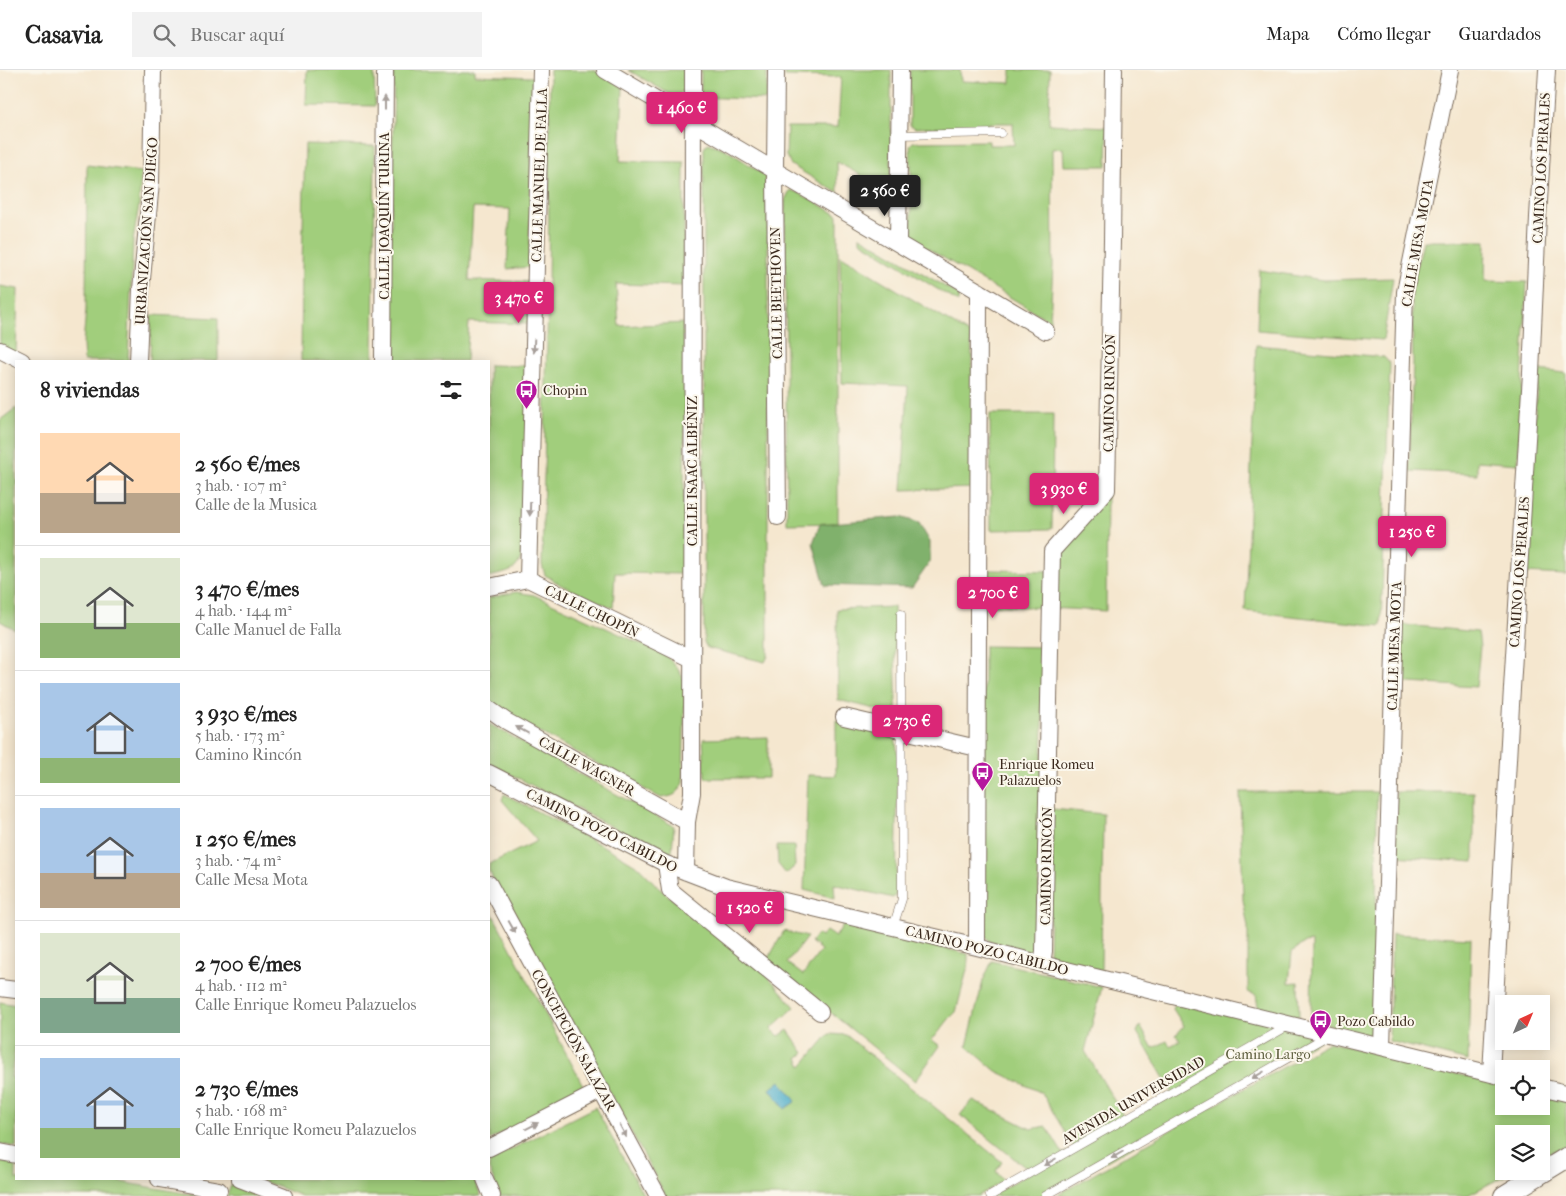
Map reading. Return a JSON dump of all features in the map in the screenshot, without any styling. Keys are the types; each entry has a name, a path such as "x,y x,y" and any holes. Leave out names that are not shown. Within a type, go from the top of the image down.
{"street":[{"name":"URBANIZACIÓN SAN DIEGO","path":"138,360 141,290 151,182 153,70"},
{"name":"CALLE JOAQUÍN TURINA","path":"384,360 385,70"},
{"name":"CALLE MANUEL DE FALLA","path":"528,579 541,70"},
{"path":"605,70 1046,331"},
{"name":"CALLE ISAAC ALBÉNIZ","path":"686,872 687,822 692,793 693,70"},
{"name":"CALLE BEETHOVEN","path":"776,70 778,516"},
{"path":"898,243 900,70"},
{"name":"CAMINO RINCÓN","path":"1042,964 1044,951 1052,551 1107,490 1114,70"},
{"name":"CALLE MESA MOTA","path":"1382,1047 1405,292 1450,70"},
{"name":"CAMINO LOS PERALES","path":"1498,1060 1511,705 1532,373 1538,217 1547,70"},
{"path":"977,947 979,291"},
{"path":"0,350 20,360"},
{"name":"CALLE CHOPÍN","path":"490,587 528,579 692,660"},
{"name":"CALLE WAGNER","path":"490,710 506,721 687,822"},
{"path":"844,717 977,748"},
{"name":"CAMINO POZO CABILDO","path":"490,774 666,864 726,887 1495,1075"},
{"path":"666,864 670,890 820,1012"},
{"name":"CONCEPCIÓN SALAZAR","path":"490,886 658,1196"},
{"path":"0,988 15,990"},
{"path":"1550,1089 1566,1093"},
{"path":"490,1147 602,1090"},
{"path":"0,1152 15,1155"},
{"path":"1504,1196 1566,1158"},
{"path":"166,1180 220,1188"},
{"path":"243,1180 284,1196"},
{"path":"485,1180 492,1196"}],"lane":[{"path":"899,135 1001,133"},
{"path":"894,927 902,899 901,614"},
{"name":"AVENIDA UNIVERSIDAD","path":"990,1196 1290,1025"},
{"path":"1045,1196 1331,1034"}],"green space":[{"path":"307,70 374,70 375,106 306,105"},
{"path":"394,70 475,70 475,75 533,77 529,267 507,269 510,209 473,208 469,280 531,282 528,324 469,322 466,360 389,360"},
{"path":"550,70 594,70 623,87 620,161 684,162 684,286 616,284 619,326 686,323 683,574 615,573 613,608 561,585 545,575 542,565 548,294"},
{"path":"628,70 685,70 682,92 675,97"},
{"path":"701,70 767,70 767,100 701,97"},
{"path":"785,70 891,70 891,192 837,162 838,193 791,165 786,156 787,127 838,127 841,77 785,76"},
{"path":"910,70 960,70 961,81 1011,83 1011,70 1050,70 1049,124 1108,127 1107,166 1064,166 1063,148 1052,149 1053,266 1050,321 910,238 912,191 910,145 913,142 989,141 989,145 1014,145 1013,123 988,123 988,126 915,128 910,125"},
{"path":"708,143 725,149 765,175 768,217 768,656 765,662 707,648 704,642 704,148"},
{"path":"305,144 375,146 373,360 301,360"},
{"path":"87,165 141,172 139,205 133,241 128,360 84,360 83,344 86,309"},
{"path":"790,190 838,215 838,523 787,524 785,200"},
{"path":"860,236 959,295 958,302 860,241"},
{"path":"1423,241 1486,241 1485,281 1527,282 1518,464 1477,461 1477,474 1409,471 1413,363 1412,290"},
{"path":"840,255 971,335 978,488 902,490 908,386 842,383"},
{"path":"1259,270 1323,280 1393,278 1383,340 1257,330"},
{"path":"0,286 18,289 16,354 0,345"},
{"path":"151,315 218,318 218,360 150,360"},
{"path":"1256,345 1384,357 1390,364 1381,626 1245,611"},
{"path":"490,365 530,366 523,552 515,568 490,577"},
{"path":"1538,370 1566,373 1566,575 1524,573"},
{"path":"15,409 15,629 0,621 0,420"},
{"path":"990,414 1053,414 1052,529 991,530"},
{"path":"1107,490 1106,611 988,605 989,570 1052,571 1052,551"},
{"path":"900,517 919,523 930,542 930,562 912,588 825,585 813,543 820,524"},
{"path":"516,592 534,595 665,655 671,661 685,682 683,783 675,794 661,798 504,713 490,701 490,598"},
{"path":"894,607 896,714 838,700 837,609"},
{"path":"1395,624 1478,632 1480,647 1476,687 1393,682"},
{"path":"984,646 1045,647 1037,954 989,941 983,932"},
{"path":"836,720 895,735 898,757 896,894 893,898 834,884 835,898 804,890 808,775 836,776"},
{"path":"490,725 674,826 672,851 668,856 490,764"},
{"path":"768,737 768,778 705,778 703,739"},
{"path":"1240,792 1377,792 1375,1037 1311,1020 1312,942 1304,943 1292,952 1289,983 1298,982 1299,1017 1258,1007 1256,995 1248,992 1248,927 1243,900"},
{"path":"1396,792 1474,792 1474,862 1395,856"},
{"path":"504,794 639,867 660,889 764,972 795,1007 771,1029 779,1036 788,1030 804,1053 798,1058 802,1066 829,1034 846,1035 1002,1162 996,1171 1003,1181 978,1196 666,1196 490,873 490,864 537,841 502,800"},
{"path":"1052,809 1103,814 1101,971 1049,957"},
{"path":"777,846 794,846 795,866 786,874 778,864"},
{"path":"490,909 586,1091 490,1139"},
{"path":"843,925 968,954 968,966 956,1012 935,1037 931,1039 940,1046 915,1081 767,961 784,931 807,937 787,963 803,975 821,950 811,942 817,934 821,937 826,931 835,937"},
{"path":"1392,934 1471,938 1468,1061 1389,1041"},
{"name":"Camino Largo","path":"992,961 1102,987 1085,1051 1125,1119 1172,1092 1137,1032 1140,1026 1153,1048 1167,1041 1170,1046 1180,1041 1176,1035 1184,1026 1173,1009 1175,1004 1331,1034 1045,1196 990,1196 1031,1172 960,1115 973,1100 1031,1129 1046,1126 1063,1154 1074,1148 1042,1093 996,1071 967,1046 983,981"},
{"path":"0,1002 15,1005 15,1047 11,1077 15,1078 15,1147 0,1144"},
{"path":"1329,1042 1495,1084 1495,1115 1550,1115 1550,1098 1566,1102 1566,1145 1550,1153 1550,1125 1495,1125 1495,1180 1497,1180 1466,1196 1056,1196"},
{"path":"595,1107 644,1196 500,1196 490,1171 490,1160"},
{"path":"0,1162 15,1164 15,1180 110,1180 201,1196 0,1196"},
{"path":"261,1180 474,1180 481,1196 301,1196"},
{"path":"231,1185 262,1196 227,1196"}],"water":[{"path":"780,1081 796,1101 785,1109 770,1089"}],"place":[{"name":"Chopin","path":"527,409"},
{"name":"Enrique Romeu Palazuelos","path":"983,791"},
{"name":"Pozo Cabildo","path":"1321,1040"}]}
